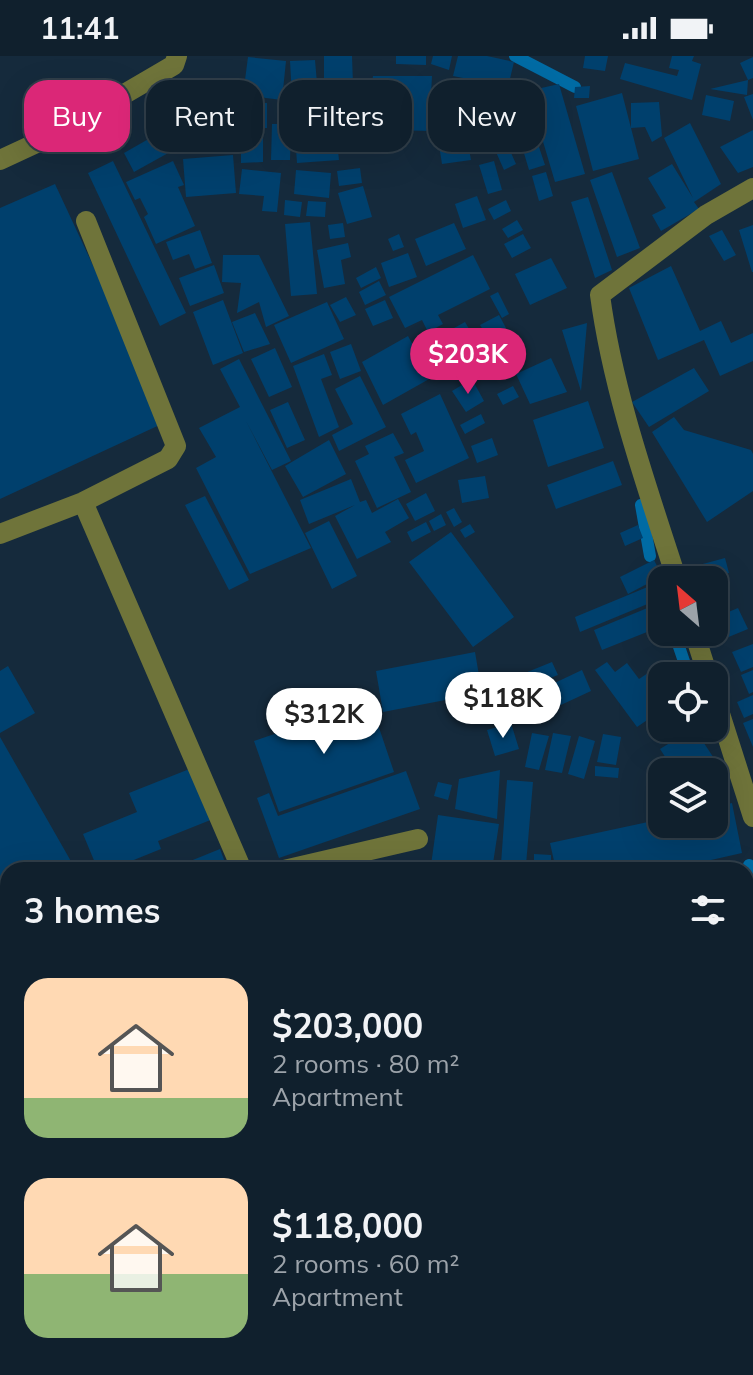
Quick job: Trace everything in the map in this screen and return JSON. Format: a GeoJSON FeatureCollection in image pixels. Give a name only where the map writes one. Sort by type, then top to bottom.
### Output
{"type":"FeatureCollection","features":[{"type":"Feature","properties":{"kind":"street"},"geometry":{"type":"LineString","coordinates":[[0,160],[56,134],[174,65],[177,56]]}},
{"type":"Feature","properties":{"kind":"street"},"geometry":{"type":"LineString","coordinates":[[672,566],[638,461],[605,334],[600,295],[706,215],[753,188]]}},
{"type":"Feature","properties":{"kind":"street"},"geometry":{"type":"LineString","coordinates":[[0,534],[83,502],[168,459],[176,446],[86,221]]}},
{"type":"Feature","properties":{"kind":"street"},"geometry":{"type":"LineString","coordinates":[[83,502],[239,862]]}},
{"type":"Feature","properties":{"kind":"street"},"geometry":{"type":"LineString","coordinates":[[728,739],[753,817]]}},
{"type":"Feature","properties":{"kind":"street"},"geometry":{"type":"LineString","coordinates":[[319,862],[418,839]]}},
{"type":"Feature","properties":{"kind":"building"},"geometry":{"type":"Polygon","coordinates":[[[324,56],[352,56],[353,80],[324,80],[324,56]]]}},
{"type":"Feature","properties":{"kind":"building"},"geometry":{"type":"Polygon","coordinates":[[[396,56],[426,56],[426,65],[396,64],[396,56]]]}},
{"type":"Feature","properties":{"kind":"building"},"geometry":{"type":"Polygon","coordinates":[[[433,56],[452,56],[449,70],[431,64],[433,56]]]}},
{"type":"Feature","properties":{"kind":"building"},"geometry":{"type":"Polygon","coordinates":[[[458,56],[487,56],[514,62],[510,80],[473,80],[453,76],[458,56]]]}},
{"type":"Feature","properties":{"kind":"building"},"geometry":{"type":"Polygon","coordinates":[[[585,56],[608,56],[605,71],[583,68],[585,56]]]}},
{"type":"Feature","properties":{"kind":"building"},"geometry":{"type":"Polygon","coordinates":[[[672,56],[694,56],[692,61],[701,64],[692,100],[620,79],[625,63],[677,76],[679,70],[669,68],[672,56]]]}},
{"type":"Feature","properties":{"kind":"building"},"geometry":{"type":"Polygon","coordinates":[[[248,57],[286,61],[284,80],[279,80],[279,100],[263,98],[263,80],[245,80],[248,57]]]}},
{"type":"Feature","properties":{"kind":"building"},"geometry":{"type":"Polygon","coordinates":[[[753,57],[753,78],[748,80],[740,63],[753,57]]]}},
{"type":"Feature","properties":{"kind":"building"},"geometry":{"type":"Polygon","coordinates":[[[315,60],[317,80],[291,80],[290,61],[315,60]]]}},
{"type":"Feature","properties":{"kind":"building"},"geometry":{"type":"Polygon","coordinates":[[[373,76],[432,76],[432,80],[428,80],[428,131],[412,131],[412,80],[372,80],[373,76]]]}},
{"type":"Feature","properties":{"kind":"building"},"geometry":{"type":"Polygon","coordinates":[[[748,80],[747,95],[710,89],[748,80]]]}},
{"type":"Feature","properties":{"kind":"building"},"geometry":{"type":"Polygon","coordinates":[[[559,84],[585,174],[555,182],[545,148],[545,87],[559,84]]]}},
{"type":"Feature","properties":{"kind":"building"},"geometry":{"type":"Polygon","coordinates":[[[590,86],[589,98],[574,98],[575,87],[590,86]]]}},
{"type":"Feature","properties":{"kind":"building"},"geometry":{"type":"Polygon","coordinates":[[[622,93],[639,159],[593,171],[576,106],[622,93]]]}},
{"type":"Feature","properties":{"kind":"building"},"geometry":{"type":"Polygon","coordinates":[[[753,94],[753,120],[744,97],[753,94]]]}},
{"type":"Feature","properties":{"kind":"building"},"geometry":{"type":"Polygon","coordinates":[[[706,95],[734,101],[730,121],[702,115],[706,95]]]}},
{"type":"Feature","properties":{"kind":"building"},"geometry":{"type":"Polygon","coordinates":[[[659,102],[662,136],[652,142],[645,127],[631,128],[631,103],[659,102]]]}},
{"type":"Feature","properties":{"kind":"building"},"geometry":{"type":"Polygon","coordinates":[[[263,103],[267,103],[267,128],[263,128],[263,103]]]}},
{"type":"Feature","properties":{"kind":"building"},"geometry":{"type":"Polygon","coordinates":[[[690,123],[721,184],[694,202],[699,209],[661,231],[652,215],[666,208],[648,178],[672,164],[693,198],[664,138],[690,123]]]}},
{"type":"Feature","properties":{"kind":"building"},"geometry":{"type":"Polygon","coordinates":[[[272,124],[279,124],[279,152],[290,152],[290,160],[271,160],[272,124]]]}},
{"type":"Feature","properties":{"kind":"building"},"geometry":{"type":"Polygon","coordinates":[[[753,130],[753,167],[738,173],[720,147],[753,130]]]}},
{"type":"Feature","properties":{"kind":"building"},"geometry":{"type":"Polygon","coordinates":[[[146,140],[146,152],[170,152],[134,172],[124,153],[146,140]]]}},
{"type":"Feature","properties":{"kind":"building"},"geometry":{"type":"Polygon","coordinates":[[[241,152],[263,152],[263,162],[241,163],[241,152]]]}},
{"type":"Feature","properties":{"kind":"building"},"geometry":{"type":"Polygon","coordinates":[[[296,152],[338,152],[339,160],[297,163],[296,152]]]}},
{"type":"Feature","properties":{"kind":"building"},"geometry":{"type":"Polygon","coordinates":[[[440,152],[470,152],[471,160],[442,164],[440,152]]]}},
{"type":"Feature","properties":{"kind":"building"},"geometry":{"type":"Polygon","coordinates":[[[496,152],[511,152],[516,164],[504,170],[496,152]]]}},
{"type":"Feature","properties":{"kind":"building"},"geometry":{"type":"Polygon","coordinates":[[[524,152],[541,152],[545,165],[529,170],[524,152]]]}},
{"type":"Feature","properties":{"kind":"building"},"geometry":{"type":"Polygon","coordinates":[[[233,155],[236,193],[186,197],[183,159],[233,155]]]}},
{"type":"Feature","properties":{"kind":"building"},"geometry":{"type":"Polygon","coordinates":[[[113,161],[186,313],[160,326],[88,173],[113,161]]]}},
{"type":"Feature","properties":{"kind":"building"},"geometry":{"type":"Polygon","coordinates":[[[173,161],[184,185],[178,187],[195,226],[156,244],[144,217],[148,214],[140,198],[135,200],[126,182],[173,161]]]}},
{"type":"Feature","properties":{"kind":"building"},"geometry":{"type":"Polygon","coordinates":[[[494,161],[502,190],[488,194],[479,165],[494,161]]]}},
{"type":"Feature","properties":{"kind":"building"},"geometry":{"type":"Polygon","coordinates":[[[360,168],[362,183],[339,186],[337,171],[360,168]]]}},
{"type":"Feature","properties":{"kind":"building"},"geometry":{"type":"Polygon","coordinates":[[[242,169],[281,173],[277,212],[262,211],[264,196],[239,194],[242,169]]]}},
{"type":"Feature","properties":{"kind":"building"},"geometry":{"type":"Polygon","coordinates":[[[296,170],[331,173],[329,198],[294,194],[296,170]]]}},
{"type":"Feature","properties":{"kind":"building"},"geometry":{"type":"Polygon","coordinates":[[[546,172],[553,196],[539,201],[532,176],[546,172]]]}},
{"type":"Feature","properties":{"kind":"building"},"geometry":{"type":"Polygon","coordinates":[[[612,172],[640,248],[617,257],[590,180],[612,172]]]}},
{"type":"Feature","properties":{"kind":"building"},"geometry":{"type":"Polygon","coordinates":[[[55,184],[166,422],[0,499],[0,208],[55,184]]]}},
{"type":"Feature","properties":{"kind":"building"},"geometry":{"type":"Polygon","coordinates":[[[363,186],[372,217],[347,224],[338,193],[363,186]]]}},
{"type":"Feature","properties":{"kind":"building"},"geometry":{"type":"Polygon","coordinates":[[[477,196],[486,220],[463,228],[455,204],[477,196]]]}},
{"type":"Feature","properties":{"kind":"building"},"geometry":{"type":"Polygon","coordinates":[[[588,197],[612,270],[595,278],[571,202],[588,197]]]}},
{"type":"Feature","properties":{"kind":"building"},"geometry":{"type":"Polygon","coordinates":[[[285,200],[302,202],[300,217],[284,215],[285,200]]]}},
{"type":"Feature","properties":{"kind":"building"},"geometry":{"type":"Polygon","coordinates":[[[506,200],[511,211],[494,220],[488,209],[506,200]]]}},
{"type":"Feature","properties":{"kind":"building"},"geometry":{"type":"Polygon","coordinates":[[[308,201],[326,202],[325,217],[306,216],[308,201]]]}},
{"type":"Feature","properties":{"kind":"building"},"geometry":{"type":"Polygon","coordinates":[[[517,220],[523,230],[508,238],[502,229],[517,220]]]}},
{"type":"Feature","properties":{"kind":"building"},"geometry":{"type":"Polygon","coordinates":[[[310,222],[317,294],[291,296],[285,224],[310,222]]]}},
{"type":"Feature","properties":{"kind":"building"},"geometry":{"type":"Polygon","coordinates":[[[343,223],[345,237],[330,239],[328,225],[343,223]]]}},
{"type":"Feature","properties":{"kind":"building"},"geometry":{"type":"Polygon","coordinates":[[[454,223],[466,249],[426,266],[415,239],[454,223]]]}},
{"type":"Feature","properties":{"kind":"building"},"geometry":{"type":"Polygon","coordinates":[[[753,225],[753,272],[752,272],[739,230],[753,225]]]}},
{"type":"Feature","properties":{"kind":"building"},"geometry":{"type":"Polygon","coordinates":[[[200,230],[212,263],[195,269],[189,254],[173,260],[166,242],[200,230]]]}},
{"type":"Feature","properties":{"kind":"building"},"geometry":{"type":"Polygon","coordinates":[[[722,230],[736,255],[724,261],[709,236],[722,230]]]}},
{"type":"Feature","properties":{"kind":"building"},"geometry":{"type":"Polygon","coordinates":[[[399,234],[404,247],[393,251],[388,239],[399,234]]]}},
{"type":"Feature","properties":{"kind":"building"},"geometry":{"type":"Polygon","coordinates":[[[523,234],[531,248],[512,258],[504,244],[523,234]]]}},
{"type":"Feature","properties":{"kind":"building"},"geometry":{"type":"Polygon","coordinates":[[[348,243],[351,257],[341,260],[345,284],[324,288],[317,250],[348,243]]]}},
{"type":"Feature","properties":{"kind":"building"},"geometry":{"type":"Polygon","coordinates":[[[408,253],[417,277],[389,287],[381,263],[408,253]]]}},
{"type":"Feature","properties":{"kind":"building"},"geometry":{"type":"Polygon","coordinates":[[[223,255],[259,255],[289,316],[266,327],[259,302],[237,313],[241,283],[222,282],[223,255]]]}},
{"type":"Feature","properties":{"kind":"building"},"geometry":{"type":"Polygon","coordinates":[[[473,255],[490,289],[438,315],[443,324],[428,332],[422,320],[405,328],[389,297],[473,255]]]}},
{"type":"Feature","properties":{"kind":"building"},"geometry":{"type":"Polygon","coordinates":[[[551,258],[567,288],[530,305],[515,274],[551,258]]]}},
{"type":"Feature","properties":{"kind":"building"},"geometry":{"type":"Polygon","coordinates":[[[214,265],[224,293],[190,306],[179,278],[214,265]]]}},
{"type":"Feature","properties":{"kind":"building"},"geometry":{"type":"Polygon","coordinates":[[[671,266],[700,331],[721,321],[731,343],[753,333],[753,361],[720,376],[704,340],[658,360],[629,288],[671,266]]]}},
{"type":"Feature","properties":{"kind":"building"},"geometry":{"type":"Polygon","coordinates":[[[376,267],[381,278],[361,288],[356,278],[376,267]]]}},
{"type":"Feature","properties":{"kind":"building"},"geometry":{"type":"Polygon","coordinates":[[[379,281],[386,295],[365,305],[359,292],[379,281]]]}},
{"type":"Feature","properties":{"kind":"building"},"geometry":{"type":"Polygon","coordinates":[[[498,292],[509,314],[502,318],[490,296],[498,292]]]}},
{"type":"Feature","properties":{"kind":"building"},"geometry":{"type":"Polygon","coordinates":[[[346,297],[356,315],[340,322],[330,305],[346,297]]]}},
{"type":"Feature","properties":{"kind":"building"},"geometry":{"type":"Polygon","coordinates":[[[223,300],[243,353],[213,365],[193,312],[223,300]]]}},
{"type":"Feature","properties":{"kind":"building"},"geometry":{"type":"Polygon","coordinates":[[[385,300],[393,318],[373,326],[365,309],[385,300]]]}},
{"type":"Feature","properties":{"kind":"building"},"geometry":{"type":"Polygon","coordinates":[[[327,302],[344,339],[291,363],[274,325],[327,302]]]}},
{"type":"Feature","properties":{"kind":"building"},"geometry":{"type":"Polygon","coordinates":[[[255,313],[270,344],[244,352],[232,322],[255,313]]]}},
{"type":"Feature","properties":{"kind":"building"},"geometry":{"type":"Polygon","coordinates":[[[499,315],[506,328],[488,338],[480,325],[499,315]]]}},
{"type":"Feature","properties":{"kind":"building"},"geometry":{"type":"Polygon","coordinates":[[[465,322],[482,351],[439,374],[423,345],[465,322]]]}},
{"type":"Feature","properties":{"kind":"building"},"geometry":{"type":"Polygon","coordinates":[[[587,323],[581,391],[562,330],[587,323]]]}},
{"type":"Feature","properties":{"kind":"building"},"geometry":{"type":"Polygon","coordinates":[[[408,336],[431,378],[383,405],[362,362],[408,336]]]}},
{"type":"Feature","properties":{"kind":"building"},"geometry":{"type":"Polygon","coordinates":[[[351,344],[361,371],[340,379],[330,352],[351,344]]]}},
{"type":"Feature","properties":{"kind":"building"},"geometry":{"type":"Polygon","coordinates":[[[275,348],[292,387],[269,397],[251,359],[275,348]]]}},
{"type":"Feature","properties":{"kind":"building"},"geometry":{"type":"Polygon","coordinates":[[[324,354],[332,375],[321,379],[339,427],[319,437],[293,366],[324,354]]]}},
{"type":"Feature","properties":{"kind":"building"},"geometry":{"type":"Polygon","coordinates":[[[551,358],[567,392],[530,404],[516,374],[551,358]]]}},
{"type":"Feature","properties":{"kind":"building"},"geometry":{"type":"Polygon","coordinates":[[[239,359],[291,461],[272,470],[246,421],[311,548],[250,574],[196,468],[216,457],[199,428],[240,407],[220,369],[239,359]]]}},
{"type":"Feature","properties":{"kind":"building"},"geometry":{"type":"Polygon","coordinates":[[[694,368],[709,391],[649,427],[632,402],[694,368]]]}},
{"type":"Feature","properties":{"kind":"building"},"geometry":{"type":"Polygon","coordinates":[[[360,376],[386,427],[339,451],[332,435],[353,424],[335,389],[360,376]]]}},
{"type":"Feature","properties":{"kind":"building"},"geometry":{"type":"Polygon","coordinates":[[[472,379],[484,401],[466,412],[452,391],[472,379]]]}},
{"type":"Feature","properties":{"kind":"building"},"geometry":{"type":"Polygon","coordinates":[[[513,386],[519,397],[503,405],[497,394],[513,386]]]}},
{"type":"Feature","properties":{"kind":"building"},"geometry":{"type":"Polygon","coordinates":[[[440,394],[469,458],[416,483],[405,460],[424,451],[416,432],[411,435],[401,414],[440,394]]]}},
{"type":"Feature","properties":{"kind":"building"},"geometry":{"type":"Polygon","coordinates":[[[588,401],[604,448],[548,467],[533,420],[588,401]]]}},
{"type":"Feature","properties":{"kind":"building"},"geometry":{"type":"Polygon","coordinates":[[[288,402],[305,440],[287,448],[270,410],[288,402]]]}},
{"type":"Feature","properties":{"kind":"building"},"geometry":{"type":"Polygon","coordinates":[[[481,414],[485,423],[465,434],[460,425],[481,414]]]}},
{"type":"Feature","properties":{"kind":"building"},"geometry":{"type":"Polygon","coordinates":[[[674,417],[684,430],[751,450],[753,454],[753,491],[707,522],[652,432],[674,417]]]}},
{"type":"Feature","properties":{"kind":"building"},"geometry":{"type":"Polygon","coordinates":[[[393,433],[404,453],[394,457],[411,492],[377,508],[355,461],[369,454],[365,446],[393,433]]]}},
{"type":"Feature","properties":{"kind":"building"},"geometry":{"type":"Polygon","coordinates":[[[492,438],[498,455],[477,463],[471,446],[492,438]]]}},
{"type":"Feature","properties":{"kind":"building"},"geometry":{"type":"Polygon","coordinates":[[[329,440],[346,474],[303,497],[285,466],[329,440]]]}},
{"type":"Feature","properties":{"kind":"building"},"geometry":{"type":"Polygon","coordinates":[[[613,461],[622,485],[556,509],[547,485],[613,461]]]}},
{"type":"Feature","properties":{"kind":"building"},"geometry":{"type":"Polygon","coordinates":[[[485,476],[489,498],[462,503],[458,480],[485,476]]]}},
{"type":"Feature","properties":{"kind":"building"},"geometry":{"type":"Polygon","coordinates":[[[351,479],[360,502],[366,500],[372,513],[398,499],[409,518],[385,532],[391,542],[357,559],[335,516],[355,505],[309,524],[300,500],[351,479]]]}},
{"type":"Feature","properties":{"kind":"building"},"geometry":{"type":"Polygon","coordinates":[[[426,493],[435,511],[415,521],[406,504],[426,493]]]}},
{"type":"Feature","properties":{"kind":"building"},"geometry":{"type":"Polygon","coordinates":[[[205,496],[249,580],[229,590],[185,505],[205,496]]]}},
{"type":"Feature","properties":{"kind":"building"},"geometry":{"type":"Polygon","coordinates":[[[454,508],[462,522],[454,527],[446,512],[454,508]]]}},
{"type":"Feature","properties":{"kind":"building"},"geometry":{"type":"Polygon","coordinates":[[[441,514],[446,525],[434,531],[429,521],[441,514]]]}},
{"type":"Feature","properties":{"kind":"building"},"geometry":{"type":"Polygon","coordinates":[[[329,521],[357,576],[332,589],[305,533],[329,521]]]}},
{"type":"Feature","properties":{"kind":"building"},"geometry":{"type":"Polygon","coordinates":[[[426,522],[431,532],[412,542],[407,532],[426,522]]]}},
{"type":"Feature","properties":{"kind":"building"},"geometry":{"type":"Polygon","coordinates":[[[470,524],[475,532],[465,538],[460,530],[470,524]]]}},
{"type":"Feature","properties":{"kind":"building"},"geometry":{"type":"Polygon","coordinates":[[[638,525],[643,538],[625,546],[620,533],[638,525]]]}},
{"type":"Feature","properties":{"kind":"building"},"geometry":{"type":"Polygon","coordinates":[[[451,532],[514,617],[473,647],[409,562],[451,532]]]}},
{"type":"Feature","properties":{"kind":"building"},"geometry":{"type":"Polygon","coordinates":[[[725,558],[727,566],[695,566],[725,558]]]}},
{"type":"Feature","properties":{"kind":"building"},"geometry":{"type":"Polygon","coordinates":[[[654,560],[657,566],[648,566],[648,583],[628,594],[620,577],[654,560]]]}},
{"type":"Feature","properties":{"kind":"building"},"geometry":{"type":"Polygon","coordinates":[[[648,587],[648,604],[580,632],[575,617],[648,587]]]}},
{"type":"Feature","properties":{"kind":"building"},"geometry":{"type":"Polygon","coordinates":[[[648,608],[648,632],[602,650],[594,630],[648,608]]]}},
{"type":"Feature","properties":{"kind":"building"},"geometry":{"type":"Polygon","coordinates":[[[738,608],[748,629],[728,637],[728,612],[738,608]]]}},
{"type":"Feature","properties":{"kind":"building"},"geometry":{"type":"Polygon","coordinates":[[[753,644],[753,667],[741,672],[732,652],[753,644]]]}},
{"type":"Feature","properties":{"kind":"building"},"geometry":{"type":"Polygon","coordinates":[[[475,652],[482,693],[383,712],[376,671],[475,652]]]}},
{"type":"Feature","properties":{"kind":"building"},"geometry":{"type":"Polygon","coordinates":[[[552,662],[558,675],[520,690],[515,677],[552,662]]]}},
{"type":"Feature","properties":{"kind":"building"},"geometry":{"type":"Polygon","coordinates":[[[607,662],[615,672],[627,663],[639,679],[648,673],[648,720],[637,727],[595,670],[607,662]]]}},
{"type":"Feature","properties":{"kind":"building"},"geometry":{"type":"Polygon","coordinates":[[[8,666],[35,713],[0,733],[0,671],[8,666]]]}},
{"type":"Feature","properties":{"kind":"building"},"geometry":{"type":"Polygon","coordinates":[[[582,670],[591,691],[535,717],[525,697],[582,670]]]}},
{"type":"Feature","properties":{"kind":"building"},"geometry":{"type":"Polygon","coordinates":[[[753,670],[753,692],[749,694],[741,675],[753,670]]]}},
{"type":"Feature","properties":{"kind":"building"},"geometry":{"type":"Polygon","coordinates":[[[753,695],[753,714],[744,718],[737,702],[753,695]]]}},
{"type":"Feature","properties":{"kind":"building"},"geometry":{"type":"Polygon","coordinates":[[[370,701],[394,772],[279,812],[254,741],[370,701]]]}},
{"type":"Feature","properties":{"kind":"building"},"geometry":{"type":"Polygon","coordinates":[[[753,719],[753,747],[743,723],[753,719]]]}},
{"type":"Feature","properties":{"kind":"building"},"geometry":{"type":"Polygon","coordinates":[[[511,723],[519,749],[495,756],[487,730],[511,723]]]}},
{"type":"Feature","properties":{"kind":"building"},"geometry":{"type":"Polygon","coordinates":[[[532,733],[549,736],[539,770],[525,767],[532,733]]]}},
{"type":"Feature","properties":{"kind":"building"},"geometry":{"type":"Polygon","coordinates":[[[553,733],[571,736],[562,773],[545,770],[553,733]]]}},
{"type":"Feature","properties":{"kind":"building"},"geometry":{"type":"Polygon","coordinates":[[[603,734],[621,737],[616,765],[597,762],[603,734]]]}},
{"type":"Feature","properties":{"kind":"building"},"geometry":{"type":"Polygon","coordinates":[[[579,736],[595,741],[584,779],[568,774],[579,736]]]}},
{"type":"Feature","properties":{"kind":"building"},"geometry":{"type":"Polygon","coordinates":[[[0,737],[71,862],[0,862],[0,737]]]}},
{"type":"Feature","properties":{"kind":"building"},"geometry":{"type":"Polygon","coordinates":[[[671,742],[703,742],[714,758],[666,758],[660,749],[671,742]]]}},
{"type":"Feature","properties":{"kind":"building"},"geometry":{"type":"Polygon","coordinates":[[[595,766],[619,768],[618,778],[595,776],[595,766]]]}},
{"type":"Feature","properties":{"kind":"building"},"geometry":{"type":"Polygon","coordinates":[[[192,768],[213,819],[158,841],[161,849],[129,862],[95,862],[83,834],[137,812],[129,793],[192,768]]]}},
{"type":"Feature","properties":{"kind":"building"},"geometry":{"type":"Polygon","coordinates":[[[500,770],[497,819],[455,809],[459,779],[500,770]]]}},
{"type":"Feature","properties":{"kind":"building"},"geometry":{"type":"Polygon","coordinates":[[[406,771],[420,809],[279,858],[257,798],[269,793],[278,816],[406,771]]]}},
{"type":"Feature","properties":{"kind":"building"},"geometry":{"type":"Polygon","coordinates":[[[507,780],[533,782],[526,862],[501,862],[507,780]]]}},
{"type":"Feature","properties":{"kind":"building"},"geometry":{"type":"Polygon","coordinates":[[[438,782],[452,785],[448,800],[434,796],[438,782]]]}},
{"type":"Feature","properties":{"kind":"building"},"geometry":{"type":"Polygon","coordinates":[[[732,803],[742,853],[702,862],[554,862],[550,843],[648,822],[648,838],[728,838],[728,804],[732,803]]]}},
{"type":"Feature","properties":{"kind":"building"},"geometry":{"type":"Polygon","coordinates":[[[438,815],[499,824],[493,862],[431,862],[438,815]]]}},
{"type":"Feature","properties":{"kind":"building"},"geometry":{"type":"Polygon","coordinates":[[[220,849],[225,862],[188,862],[220,849]]]}},
{"type":"Feature","properties":{"kind":"building"},"geometry":{"type":"Polygon","coordinates":[[[534,854],[551,855],[551,862],[534,862],[534,854]]]}},
{"type":"Feature","properties":{"kind":"waterway"},"geometry":{"type":"LineString","coordinates":[[515,56],[575,87]]}},
{"type":"Feature","properties":{"kind":"waterway"},"geometry":{"type":"LineString","coordinates":[[641,505],[650,556]]}},
{"type":"Feature","properties":{"kind":"waterway"},"geometry":{"type":"LineString","coordinates":[[679,646],[684,662]]}}]}
